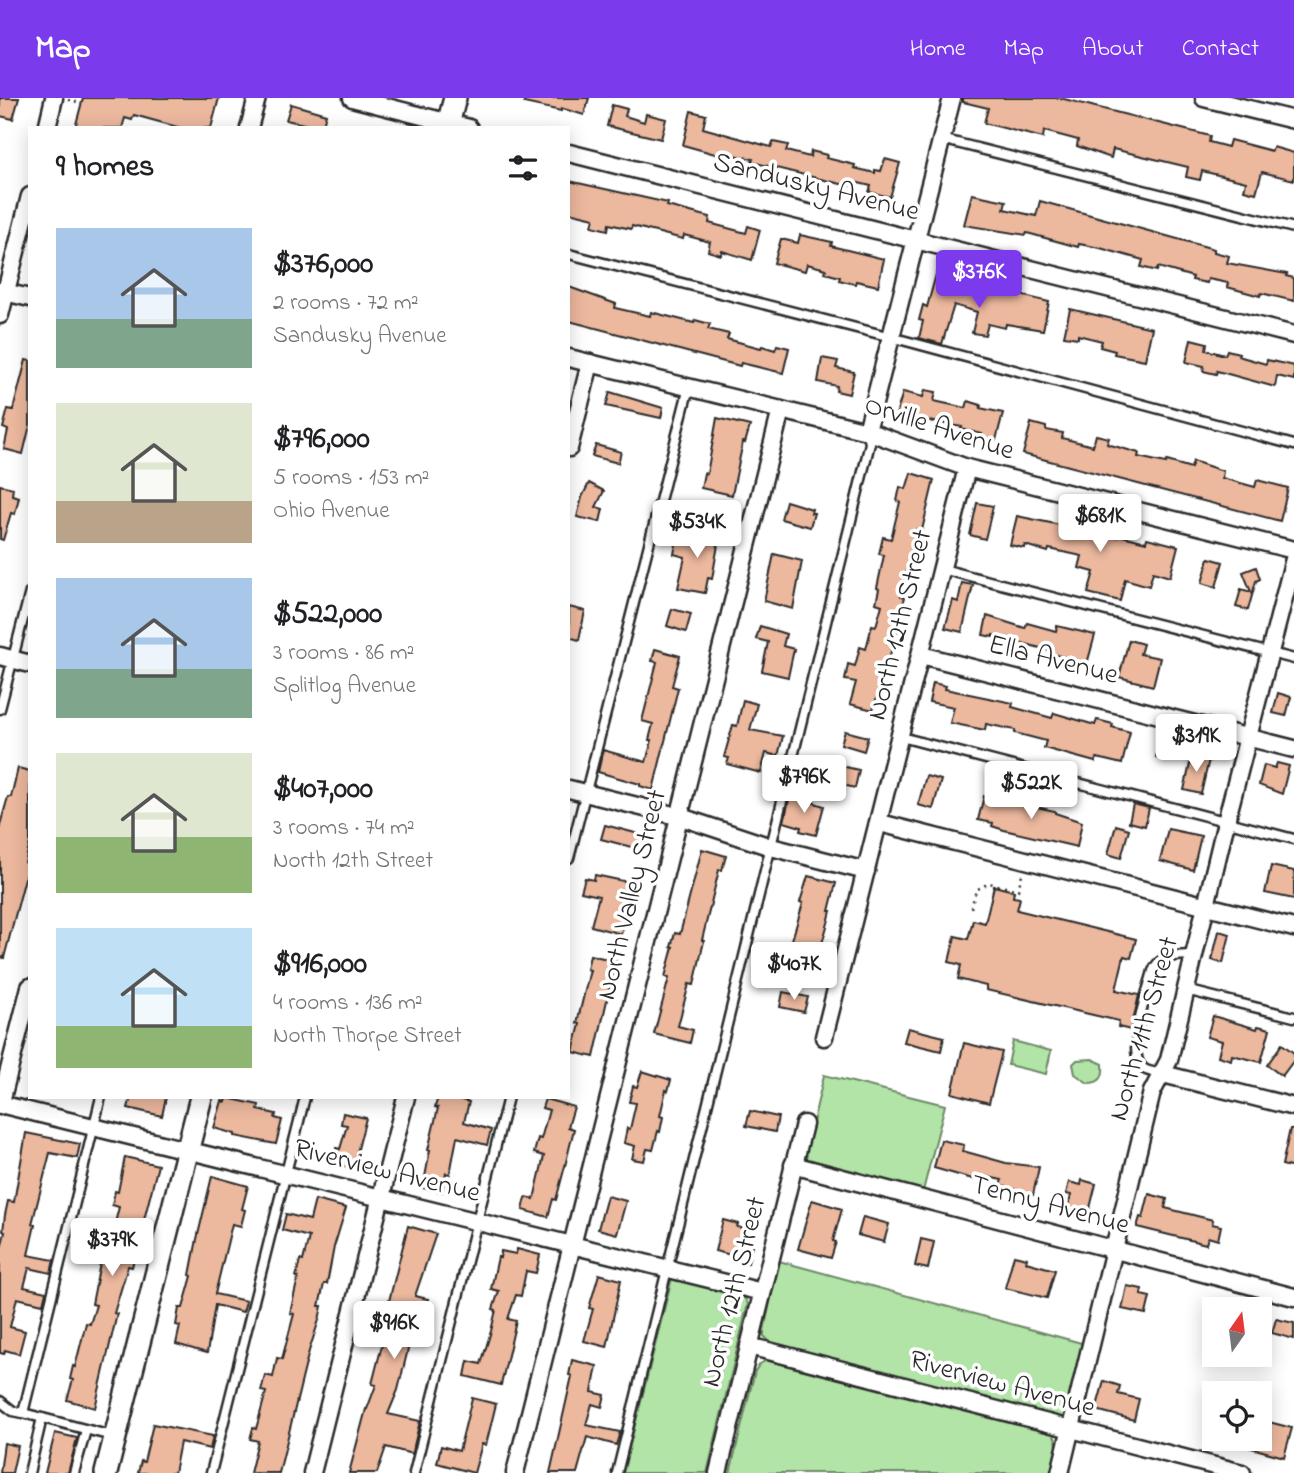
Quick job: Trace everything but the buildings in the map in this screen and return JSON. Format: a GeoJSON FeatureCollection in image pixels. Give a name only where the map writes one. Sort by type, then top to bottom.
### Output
{"type":"FeatureCollection","features":[{"type":"Feature","properties":{"kind":"street"},"geometry":{"type":"LineString","coordinates":[[250,126],[257,98]]}},
{"type":"Feature","properties":{"kind":"street"},"geometry":{"type":"LineString","coordinates":[[352,98],[455,126],[455,98]]}},
{"type":"Feature","properties":{"kind":"street"},"geometry":{"type":"LineString","coordinates":[[867,432],[952,98]]}},
{"type":"Feature","properties":{"kind":"street"},"geometry":{"type":"LineString","coordinates":[[1204,98],[1294,119]]}},
{"type":"Feature","properties":{"kind":"street"},"geometry":{"type":"LineString","coordinates":[[48,126],[59,99]]}},
{"type":"Feature","properties":{"kind":"street","name":"Sandusky Avenue"},"geometry":{"type":"LineString","coordinates":[[570,153],[1294,335]]}},
{"type":"Feature","properties":{"kind":"street"},"geometry":{"type":"LineString","coordinates":[[0,315],[3,291],[28,203]]}},
{"type":"Feature","properties":{"kind":"street"},"geometry":{"type":"LineString","coordinates":[[3,291],[28,297]]}},
{"type":"Feature","properties":{"kind":"street","name":"Orville Avenue"},"geometry":{"type":"LineString","coordinates":[[570,358],[867,432],[967,468],[1294,550]]}},
{"type":"Feature","properties":{"kind":"street"},"geometry":{"type":"LineString","coordinates":[[570,444],[590,363]]}},
{"type":"Feature","properties":{"kind":"street","name":"North Valley Street"},"geometry":{"type":"LineString","coordinates":[[515,1473],[781,410]]}},
{"type":"Feature","properties":{"kind":"street","name":"North 12th Street"},"geometry":{"type":"LineString","coordinates":[[824,1037],[880,823],[967,468]]}},
{"type":"Feature","properties":{"kind":"street","name":"North 11th Street"},"geometry":{"type":"LineString","coordinates":[[1060,1473],[1152,1092],[1169,1060],[1247,737],[1294,559]]}},
{"type":"Feature","properties":{"kind":"street","name":"Ella Avenue"},"geometry":{"type":"LineString","coordinates":[[921,655],[1294,749]]}},
{"type":"Feature","properties":{"kind":"street"},"geometry":{"type":"LineString","coordinates":[[6,658],[28,664]]}},
{"type":"Feature","properties":{"kind":"street"},"geometry":{"type":"LineString","coordinates":[[577,791],[681,817],[771,847],[866,871]]}},
{"type":"Feature","properties":{"kind":"street"},"geometry":{"type":"LineString","coordinates":[[880,823],[1294,928]]}},
{"type":"Feature","properties":{"kind":"street"},"geometry":{"type":"LineString","coordinates":[[0,1105],[28,995]]}},
{"type":"Feature","properties":{"kind":"street"},"geometry":{"type":"LineString","coordinates":[[1163,1074],[1294,1107]]}},
{"type":"Feature","properties":{"kind":"street"},"geometry":{"type":"LineString","coordinates":[[106,1473],[200,1099]]}},
{"type":"Feature","properties":{"kind":"street"},"geometry":{"type":"LineString","coordinates":[[312,1473],[405,1099]]}},
{"type":"Feature","properties":{"kind":"street","name":"Riverview Avenue"},"geometry":{"type":"LineString","coordinates":[[0,1105],[380,1196],[762,1292]]}},
{"type":"Feature","properties":{"kind":"street","name":"North 12th Street"},"geometry":{"type":"LineString","coordinates":[[718,1473],[804,1124]]}},
{"type":"Feature","properties":{"kind":"street","name":"Tenny Avenue"},"geometry":{"type":"LineString","coordinates":[[793,1165],[1294,1297]]}},
{"type":"Feature","properties":{"kind":"street","name":"Riverview Avenue"},"geometry":{"type":"LineString","coordinates":[[749,1346],[1242,1473]]}},
{"type":"Feature","properties":{"kind":"lane"},"geometry":{"type":"LineString","coordinates":[[941,139],[1294,228]]}},
{"type":"Feature","properties":{"kind":"lane"},"geometry":{"type":"LineString","coordinates":[[570,254],[1294,445]]}},
{"type":"Feature","properties":{"kind":"lane"},"geometry":{"type":"LineString","coordinates":[[570,850],[577,791],[689,387]]}},
{"type":"Feature","properties":{"kind":"lane"},"geometry":{"type":"LineString","coordinates":[[617,1473],[870,443],[867,432]]}},
{"type":"Feature","properties":{"kind":"lane"},"geometry":{"type":"LineString","coordinates":[[942,569],[1294,659]]}},
{"type":"Feature","properties":{"kind":"lane"},"geometry":{"type":"LineString","coordinates":[[0,709],[6,658],[28,598]]}},
{"type":"Feature","properties":{"kind":"lane"},"geometry":{"type":"LineString","coordinates":[[901,737],[1294,839]]}},
{"type":"Feature","properties":{"kind":"lane"},"geometry":{"type":"LineString","coordinates":[[1163,1074],[1146,1070],[1140,1065],[1135,1050],[1153,971],[1163,958],[1195,955]]}},
{"type":"Feature","properties":{"kind":"lane"},"geometry":{"type":"LineString","coordinates":[[1186,990],[1294,1017]]}},
{"type":"Feature","properties":{"kind":"lane"},"geometry":{"type":"LineString","coordinates":[[23,1413],[100,1099]]}},
{"type":"Feature","properties":{"kind":"lane"},"geometry":{"type":"LineString","coordinates":[[211,1473],[305,1099]]}},
{"type":"Feature","properties":{"kind":"lane"},"geometry":{"type":"LineString","coordinates":[[414,1473],[507,1099]]}},
{"type":"Feature","properties":{"kind":"lane"},"geometry":{"type":"LineString","coordinates":[[0,1401],[13,1411],[115,1437]]}},
{"type":"Feature","properties":{"kind":"lane"},"geometry":{"type":"LineString","coordinates":[[29,1473],[42,1418]]}},
{"type":"Feature","properties":{"kind":"lane"},"geometry":{"type":"LineString","coordinates":[[74,1473],[86,1430]]}},
{"type":"Feature","properties":{"kind":"path"},"geometry":{"type":"LineString","coordinates":[[59,99],[82,103]]}},
{"type":"Feature","properties":{"kind":"path"},"geometry":{"type":"LineString","coordinates":[[971,908],[976,890],[989,883],[1018,890],[1023,870]]}},
{"type":"Feature","properties":{"kind":"green space"},"geometry":{"type":"Polygon","coordinates":[[[1013,1041],[1051,1051],[1046,1074],[1008,1065],[1013,1041]]]}},
{"type":"Feature","properties":{"kind":"green space"},"geometry":{"type":"Polygon","coordinates":[[[1092,1059],[1103,1064],[1103,1072],[1099,1080],[1088,1083],[1075,1074],[1073,1064],[1077,1060],[1092,1059]]]}},
{"type":"Feature","properties":{"kind":"green space"},"geometry":{"type":"Polygon","coordinates":[[[824,1075],[945,1105],[923,1191],[807,1160],[806,1152],[824,1075]]]}},
{"type":"Feature","properties":{"kind":"green space"},"geometry":{"type":"Polygon","coordinates":[[[779,1261],[1085,1344],[1067,1413],[1063,1419],[1057,1420],[770,1342],[764,1336],[764,1330],[779,1261]]]}},
{"type":"Feature","properties":{"kind":"green space"},"geometry":{"type":"Polygon","coordinates":[[[672,1278],[737,1294],[744,1297],[748,1304],[707,1473],[623,1473],[672,1278]]]}},
{"type":"Feature","properties":{"kind":"green space"},"geometry":{"type":"Polygon","coordinates":[[[769,1359],[781,1359],[1052,1433],[1057,1447],[1051,1473],[730,1473],[755,1371],[769,1359]]]}}]}
